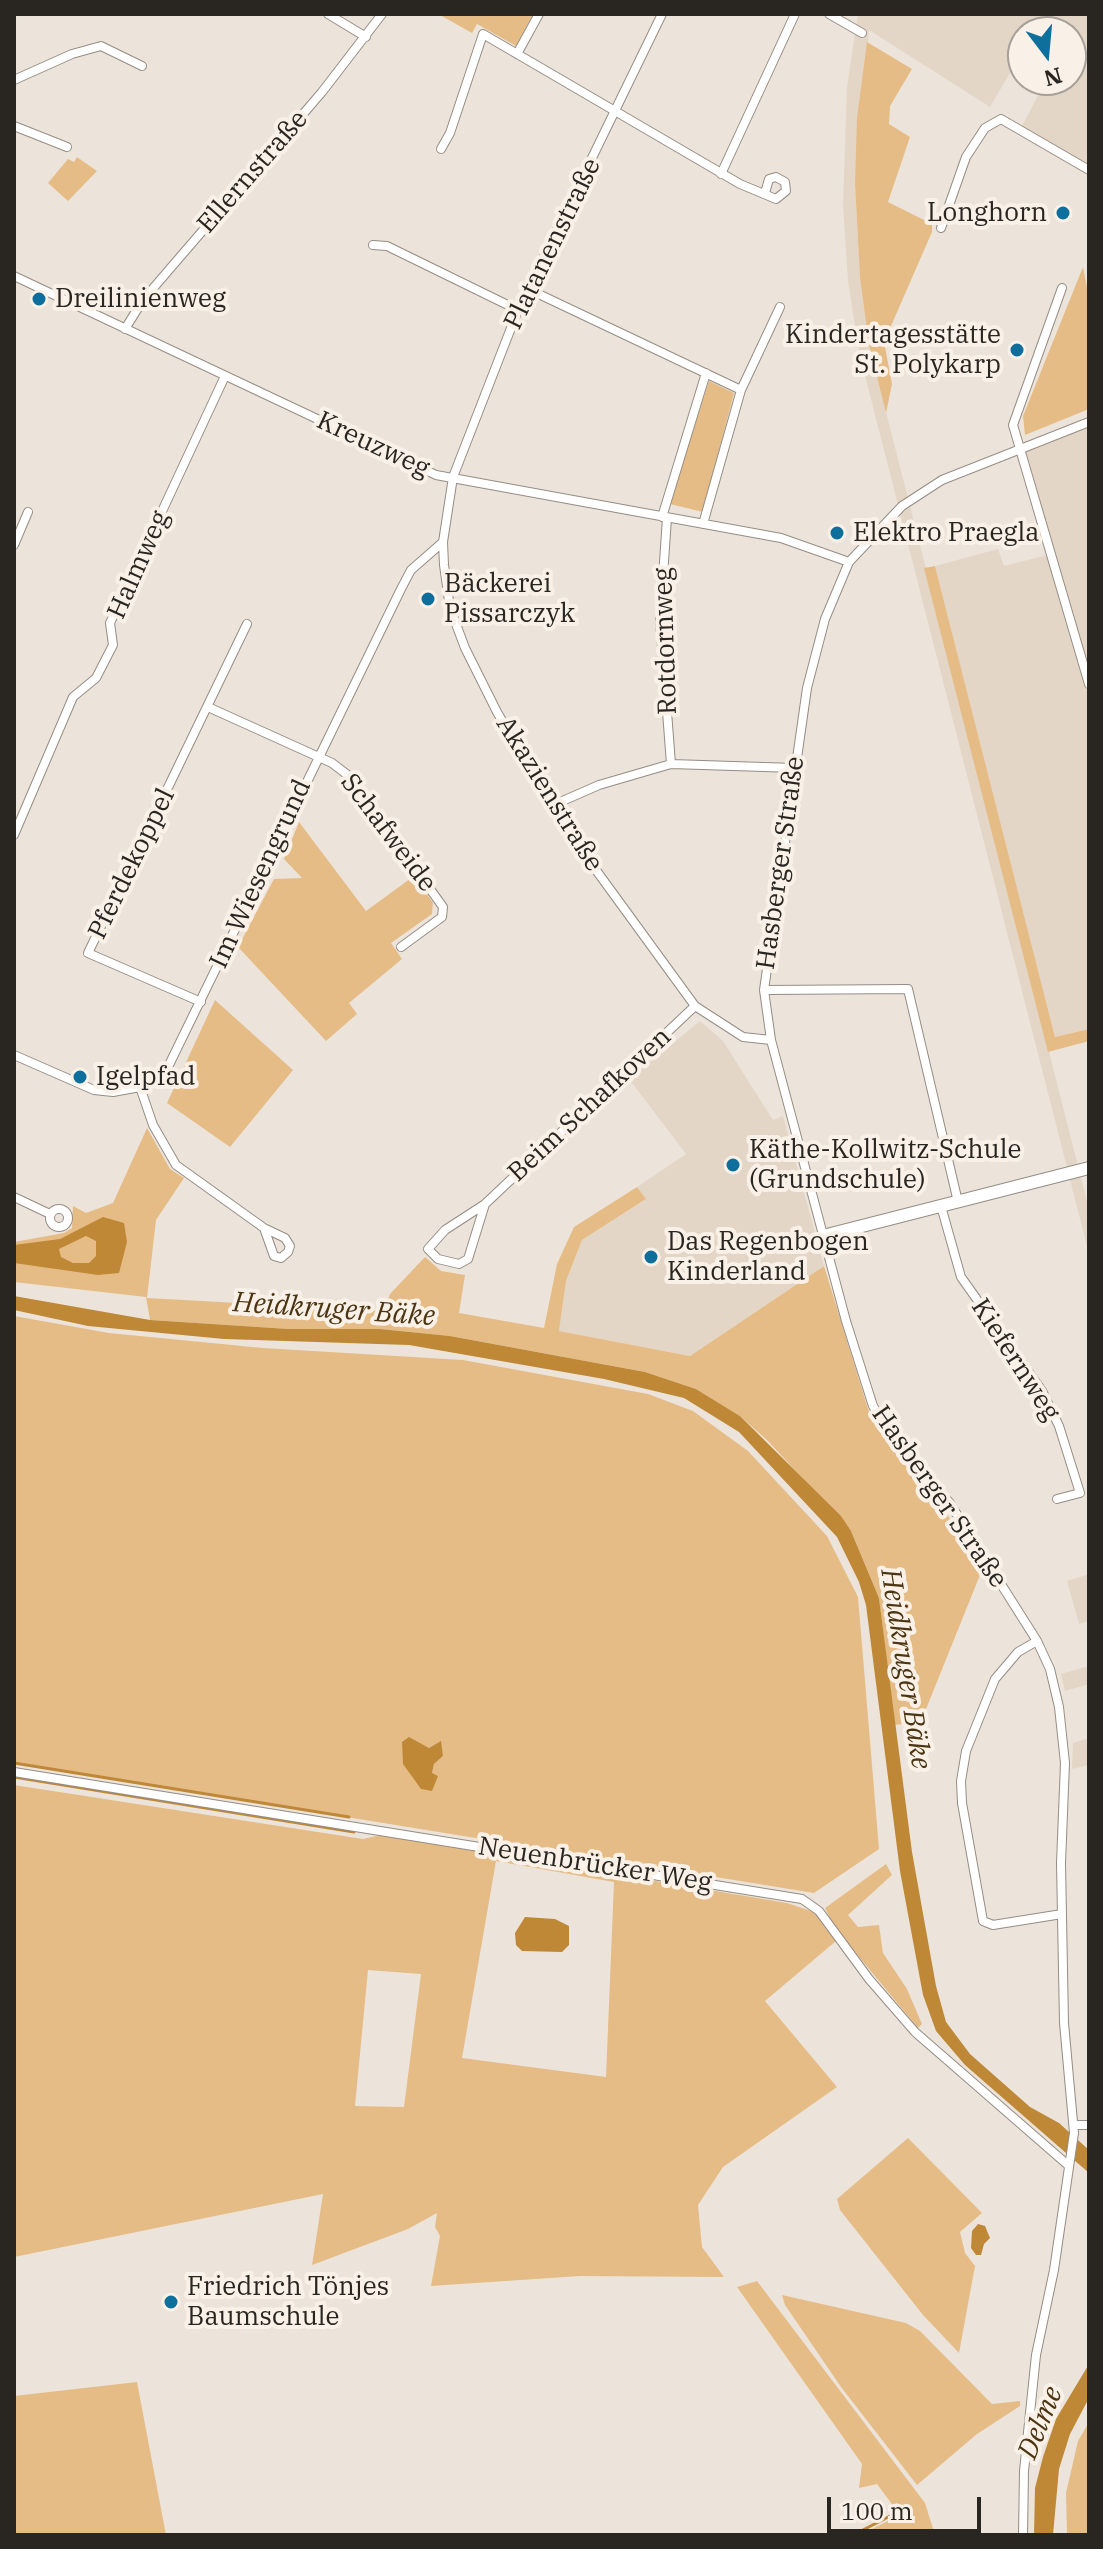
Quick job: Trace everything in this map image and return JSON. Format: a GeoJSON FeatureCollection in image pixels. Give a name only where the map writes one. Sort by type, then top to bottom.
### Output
{"type":"FeatureCollection","features":[{"type":"Feature","properties":{"kind":"street"},"geometry":{"type":"LineString","coordinates":[[328,14],[366,37]]}},
{"type":"Feature","properties":{"kind":"street","name":"Ellernstraße"},"geometry":{"type":"LineString","coordinates":[[125,329],[143,300],[366,37],[382,14]]}},
{"type":"Feature","properties":{"kind":"street"},"geometry":{"type":"LineString","coordinates":[[517,54],[539,14]]}},
{"type":"Feature","properties":{"kind":"street","name":"Platanenstraße"},"geometry":{"type":"LineString","coordinates":[[453,477],[518,310],[617,112],[662,14]]}},
{"type":"Feature","properties":{"kind":"street"},"geometry":{"type":"LineString","coordinates":[[721,174],[795,14]]}},
{"type":"Feature","properties":{"kind":"street"},"geometry":{"type":"LineString","coordinates":[[829,14],[862,33]]}},
{"type":"Feature","properties":{"kind":"street"},"geometry":{"type":"LineString","coordinates":[[441,149],[450,133],[483,34],[721,174],[765,193]]}},
{"type":"Feature","properties":{"kind":"street"},"geometry":{"type":"LineString","coordinates":[[14,80],[72,54],[101,46],[142,66]]}},
{"type":"Feature","properties":{"kind":"street"},"geometry":{"type":"LineString","coordinates":[[941,228],[966,157],[985,128],[1001,119],[1089,170]]}},
{"type":"Feature","properties":{"kind":"street"},"geometry":{"type":"LineString","coordinates":[[14,126],[67,147]]}},
{"type":"Feature","properties":{"kind":"street"},"geometry":{"type":"LineString","coordinates":[[373,245],[387,246],[518,310]]}},
{"type":"Feature","properties":{"kind":"street","name":"Kreuzweg"},"geometry":{"type":"LineString","coordinates":[[14,276],[436,475],[781,538],[849,562]]}},
{"type":"Feature","properties":{"kind":"street"},"geometry":{"type":"LineString","coordinates":[[1062,288],[1013,425],[1089,684]]}},
{"type":"Feature","properties":{"kind":"street"},"geometry":{"type":"LineString","coordinates":[[528,289],[741,390]]}},
{"type":"Feature","properties":{"kind":"street"},"geometry":{"type":"LineString","coordinates":[[703,524],[741,390],[780,307]]}},
{"type":"Feature","properties":{"kind":"street","name":"Rotdornweg"},"geometry":{"type":"LineString","coordinates":[[671,764],[660,620],[664,518],[706,373]]}},
{"type":"Feature","properties":{"kind":"street","name":"Halmweg"},"geometry":{"type":"LineString","coordinates":[[14,835],[73,697],[96,678],[113,645],[110,623],[225,376]]}},
{"type":"Feature","properties":{"kind":"street","name":"Hasberger Straße"},"geometry":{"type":"LineString","coordinates":[[1023,2535],[1024,2471],[1036,2355],[1074,2129],[1064,2023],[1062,1914],[1065,1763],[1059,1707],[1050,1669],[1037,1641],[949,1502],[898,1448],[879,1419],[860,1371],[823,1236],[771,1040],[764,990],[795,768],[814,658],[849,562],[888,519],[917,496],[967,468],[1089,422]]}},
{"type":"Feature","properties":{"kind":"street","name":"Akazienstraße"},"geometry":{"type":"LineString","coordinates":[[453,477],[443,542],[450,608],[465,648],[551,806],[695,1006],[743,1037],[771,1040]]}},
{"type":"Feature","properties":{"kind":"street"},"geometry":{"type":"LineString","coordinates":[[14,545],[28,512]]}},
{"type":"Feature","properties":{"kind":"street","name":"Im Wiesengrund"},"geometry":{"type":"LineString","coordinates":[[140,1087],[168,1067],[316,757],[325,749],[411,570],[443,542]]}},
{"type":"Feature","properties":{"kind":"street","name":"Pferdekoppel"},"geometry":{"type":"LineString","coordinates":[[201,1002],[88,953],[247,624]]}},
{"type":"Feature","properties":{"kind":"street"},"geometry":{"type":"LineString","coordinates":[[208,707],[316,757]]}},
{"type":"Feature","properties":{"kind":"street","name":"Schafweide"},"geometry":{"type":"LineString","coordinates":[[316,757],[349,776],[443,907],[442,917],[401,947]]}},
{"type":"Feature","properties":{"kind":"street"},"geometry":{"type":"LineString","coordinates":[[551,806],[599,785],[671,764],[795,768]]}},
{"type":"Feature","properties":{"kind":"street"},"geometry":{"type":"LineString","coordinates":[[764,990],[908,989],[958,1202]]}},
{"type":"Feature","properties":{"kind":"street","name":"Beim Schafkoven"},"geometry":{"type":"LineString","coordinates":[[485,1204],[468,1259],[459,1264],[438,1259],[428,1249],[445,1230],[485,1204],[695,1006]]}},
{"type":"Feature","properties":{"kind":"street"},"geometry":{"type":"LineString","coordinates":[[14,1055],[94,1090],[113,1092],[140,1087],[153,1125],[176,1165],[264,1228]]}},
{"type":"Feature","properties":{"kind":"street"},"geometry":{"type":"LineString","coordinates":[[823,1236],[1089,1168]]}},
{"type":"Feature","properties":{"kind":"street"},"geometry":{"type":"LineString","coordinates":[[14,1197],[50,1214]]}},
{"type":"Feature","properties":{"kind":"street","name":"Kiefernweg"},"geometry":{"type":"LineString","coordinates":[[941,1206],[961,1277],[1042,1391],[1059,1426],[1080,1493],[1057,1499]]}},
{"type":"Feature","properties":{"kind":"street"},"geometry":{"type":"LineString","coordinates":[[1037,1641],[1018,1652],[995,1679],[966,1751],[961,1781],[962,1803],[983,1921],[993,1925],[1062,1914]]}},
{"type":"Feature","properties":{"kind":"street","name":"Neuenbrücker Weg"},"geometry":{"type":"LineString","coordinates":[[14,1772],[802,1899],[819,1911],[869,1979],[915,2032],[1069,2166]]}},
{"type":"Feature","properties":{"kind":"street"},"geometry":{"type":"LineString","coordinates":[[1074,2129],[1089,2125]]}},
{"type":"Feature","properties":{"kind":"shaded area"},"geometry":{"type":"Polygon","coordinates":[[[533,14],[516,46],[477,24],[472,33],[440,15],[533,14]]]}},
{"type":"Feature","properties":{"kind":"shaded area"},"geometry":{"type":"Polygon","coordinates":[[[858,14],[1089,14],[1089,165],[1021,128],[1038,96],[1087,96],[1087,16],[1007,16],[1007,78],[990,107],[869,30],[855,184],[860,278],[869,345],[1089,1209],[1089,1254],[859,352],[848,281],[843,206],[847,87],[858,14]]]}},
{"type":"Feature","properties":{"kind":"shaded area"},"geometry":{"type":"Polygon","coordinates":[[[867,42],[912,69],[890,106],[889,124],[910,137],[888,202],[932,224],[932,232],[884,342],[892,384],[886,413],[869,345],[860,278],[855,184],[857,118],[867,42]]]}},
{"type":"Feature","properties":{"kind":"shaded area"},"geometry":{"type":"Polygon","coordinates":[[[77,157],[97,171],[68,201],[48,183],[68,159],[74,162],[77,157]]]}},
{"type":"Feature","properties":{"kind":"shaded area"},"geometry":{"type":"Polygon","coordinates":[[[1083,267],[1089,298],[1089,409],[1025,435],[1023,416],[1083,267]]]}},
{"type":"Feature","properties":{"kind":"shaded area"},"geometry":{"type":"Polygon","coordinates":[[[709,381],[734,393],[703,512],[670,504],[709,381]]]}},
{"type":"Feature","properties":{"kind":"shaded area"},"geometry":{"type":"Polygon","coordinates":[[[1089,424],[1089,1029],[1055,1037],[935,566],[998,549],[1004,566],[1047,555],[1018,453],[1089,424]]]}},
{"type":"Feature","properties":{"kind":"shaded area"},"geometry":{"type":"Polygon","coordinates":[[[935,566],[1055,1037],[1089,1029],[1089,1041],[1048,1052],[924,568],[935,566]]]}},
{"type":"Feature","properties":{"kind":"shaded area"},"geometry":{"type":"Polygon","coordinates":[[[299,822],[366,911],[414,876],[433,903],[432,914],[391,943],[402,959],[349,1003],[357,1014],[326,1041],[238,947],[274,879],[302,878],[284,859],[299,822]]]}},
{"type":"Feature","properties":{"kind":"shaded area"},"geometry":{"type":"Polygon","coordinates":[[[215,1000],[293,1070],[230,1147],[167,1103],[215,1000]]]}},
{"type":"Feature","properties":{"kind":"shaded area"},"geometry":{"type":"Polygon","coordinates":[[[700,1021],[723,1041],[773,1120],[783,1116],[824,1266],[690,1356],[559,1331],[566,1281],[582,1240],[645,1200],[637,1187],[686,1154],[629,1079],[700,1021]]]}},
{"type":"Feature","properties":{"kind":"shaded area"},"geometry":{"type":"Polygon","coordinates":[[[147,1128],[170,1169],[184,1178],[156,1220],[147,1298],[384,1311],[390,1294],[425,1257],[441,1271],[465,1275],[459,1313],[544,1328],[557,1264],[574,1227],[637,1187],[646,1199],[582,1240],[566,1281],[559,1331],[690,1356],[824,1266],[868,1409],[878,1430],[939,1502],[978,1561],[975,1568],[980,1575],[918,1729],[910,1723],[895,1725],[879,1598],[851,1531],[768,1441],[740,1416],[696,1389],[645,1372],[450,1336],[380,1329],[289,1329],[150,1320],[146,1297],[14,1282],[14,1242],[64,1233],[72,1228],[73,1206],[86,1213],[113,1203],[147,1128]]]}},
{"type":"Feature","properties":{"kind":"shaded area"},"geometry":{"type":"Polygon","coordinates":[[[103,1217],[124,1223],[127,1242],[119,1273],[98,1275],[14,1263],[14,1245],[60,1239],[103,1217]],[[86,1236],[59,1249],[61,1257],[73,1263],[89,1263],[96,1256],[96,1241],[86,1236]]]}},
{"type":"Feature","properties":{"kind":"shaded area"},"geometry":{"type":"Polygon","coordinates":[[[14,1296],[150,1320],[289,1329],[380,1329],[450,1336],[645,1372],[696,1389],[740,1416],[841,1516],[851,1531],[879,1598],[912,1852],[936,1986],[946,2022],[970,2054],[1030,2107],[1059,2123],[1089,2150],[1089,2173],[965,2065],[936,2031],[923,1995],[900,1871],[866,1605],[859,1582],[837,1537],[739,1432],[684,1398],[604,1379],[409,1345],[224,1339],[88,1326],[14,1310],[14,1296]]]}},
{"type":"Feature","properties":{"kind":"shaded area"},"geometry":{"type":"Polygon","coordinates":[[[14,1316],[109,1333],[263,1348],[463,1360],[648,1394],[693,1411],[748,1451],[827,1536],[858,1597],[879,1849],[814,1893],[14,1763],[14,1316]],[[440,1742],[429,1748],[405,1748],[404,1764],[432,1773],[434,1764],[443,1756],[440,1742]]]}},
{"type":"Feature","properties":{"kind":"shaded area"},"geometry":{"type":"Polygon","coordinates":[[[1089,1574],[1089,1621],[1079,1624],[1067,1581],[1089,1574]]]}},
{"type":"Feature","properties":{"kind":"shaded area"},"geometry":{"type":"Polygon","coordinates":[[[1089,1666],[1089,1684],[1065,1691],[1061,1674],[1089,1666]]]}},
{"type":"Feature","properties":{"kind":"shaded area"},"geometry":{"type":"Polygon","coordinates":[[[409,1737],[429,1748],[441,1741],[443,1756],[434,1764],[432,1773],[438,1776],[432,1791],[421,1789],[403,1764],[402,1742],[409,1737]]]}},
{"type":"Feature","properties":{"kind":"shaded area"},"geometry":{"type":"Polygon","coordinates":[[[1089,1738],[1089,1765],[1072,1769],[1073,1743],[1089,1738]]]}},
{"type":"Feature","properties":{"kind":"shaded area"},"geometry":{"type":"Polygon","coordinates":[[[14,1785],[363,1839],[381,1835],[787,1903],[814,1912],[836,1941],[765,2001],[837,2087],[723,2167],[698,2205],[702,2247],[724,2277],[580,2276],[431,2286],[440,2236],[435,2227],[437,2213],[408,2229],[312,2265],[323,2194],[14,2257],[14,1785]],[[496,1861],[462,2058],[606,2077],[614,1882],[496,1861]],[[368,1970],[355,2106],[404,2107],[421,1974],[368,1970]]]}},
{"type":"Feature","properties":{"kind":"shaded area"},"geometry":{"type":"Polygon","coordinates":[[[886,1864],[892,1875],[848,1915],[858,1927],[879,1925],[883,1953],[907,1989],[922,2024],[918,2028],[835,1928],[825,1908],[886,1864]]]}},
{"type":"Feature","properties":{"kind":"shaded area"},"geometry":{"type":"Polygon","coordinates":[[[525,1917],[555,1919],[569,1926],[569,1945],[562,1952],[522,1951],[516,1945],[515,1933],[525,1917]]]}},
{"type":"Feature","properties":{"kind":"shaded area"},"geometry":{"type":"Polygon","coordinates":[[[908,2138],[982,2213],[960,2232],[965,2253],[975,2266],[959,2353],[923,2315],[840,2210],[837,2199],[908,2138]]]}},
{"type":"Feature","properties":{"kind":"shaded area"},"geometry":{"type":"Polygon","coordinates":[[[978,2224],[985,2226],[990,2238],[984,2244],[981,2255],[976,2255],[971,2248],[972,2231],[978,2224]]]}},
{"type":"Feature","properties":{"kind":"shaded area"},"geometry":{"type":"Polygon","coordinates":[[[757,2281],[925,2503],[935,2535],[860,2535],[900,2515],[877,2484],[859,2488],[862,2464],[737,2287],[757,2281]]]}},
{"type":"Feature","properties":{"kind":"shaded area"},"geometry":{"type":"Polygon","coordinates":[[[782,2295],[906,2323],[920,2331],[992,2404],[1020,2401],[1020,2406],[977,2434],[917,2485],[841,2387],[785,2305],[782,2295]]]}},
{"type":"Feature","properties":{"kind":"shaded area"},"geometry":{"type":"Polygon","coordinates":[[[1089,2364],[1089,2398],[1070,2434],[1059,2469],[1053,2535],[1034,2535],[1035,2488],[1043,2457],[1056,2419],[1089,2364]]]}},
{"type":"Feature","properties":{"kind":"shaded area"},"geometry":{"type":"Polygon","coordinates":[[[137,2382],[166,2535],[14,2535],[14,2396],[137,2382]]]}},
{"type":"Feature","properties":{"kind":"shaded area"},"geometry":{"type":"Polygon","coordinates":[[[1089,2422],[1089,2535],[1067,2535],[1066,2493],[1078,2441],[1089,2422]]]}},
{"type":"Feature","properties":{"kind":"waterway"},"geometry":{"type":"LineString","coordinates":[[14,1763],[349,1817]]}},
{"type":"Feature","properties":{"kind":"waterway"},"geometry":{"type":"LineString","coordinates":[[14,1777],[354,1832]]}},
{"type":"Feature","properties":{"kind":"waterway"},"geometry":{"type":"LineString","coordinates":[[827,2535],[859,2532],[896,2513]]}},
{"type":"Feature","properties":{"kind":"place","name":"Longhorn"},"geometry":{"type":"Point","coordinates":[1063,213]}},
{"type":"Feature","properties":{"kind":"place","name":"Dreilinienweg"},"geometry":{"type":"Point","coordinates":[39,299]}},
{"type":"Feature","properties":{"kind":"place","name":"Kindertagesstätte St. Polykarp"},"geometry":{"type":"Point","coordinates":[1017,350]}},
{"type":"Feature","properties":{"kind":"place","name":"Elektro Praegla"},"geometry":{"type":"Point","coordinates":[837,533]}},
{"type":"Feature","properties":{"kind":"place","name":"Bäckerei Pissarczyk"},"geometry":{"type":"Point","coordinates":[428,599]}},
{"type":"Feature","properties":{"kind":"place","name":"Igelpfad"},"geometry":{"type":"Point","coordinates":[80,1077]}},
{"type":"Feature","properties":{"kind":"place","name":"Käthe-Kollwitz-Schule (Grundschule)"},"geometry":{"type":"Point","coordinates":[733,1165]}},
{"type":"Feature","properties":{"kind":"place","name":"Das Regenbogen Kinderland"},"geometry":{"type":"Point","coordinates":[651,1257]}},
{"type":"Feature","properties":{"kind":"place","name":"Friedrich Tönjes Baumschule"},"geometry":{"type":"Point","coordinates":[171,2302]}},
{"type":"Feature","properties":{"kind":"water label","name":"Heidkruger Bäke"},"geometry":{"type":"Point","coordinates":[334,1310]}},
{"type":"Feature","properties":{"kind":"water label","name":"Heidkruger Bäke"},"geometry":{"type":"Point","coordinates":[905,1669]}},
{"type":"Feature","properties":{"kind":"water label","name":"Delme"},"geometry":{"type":"Point","coordinates":[1041,2423]}}]}
